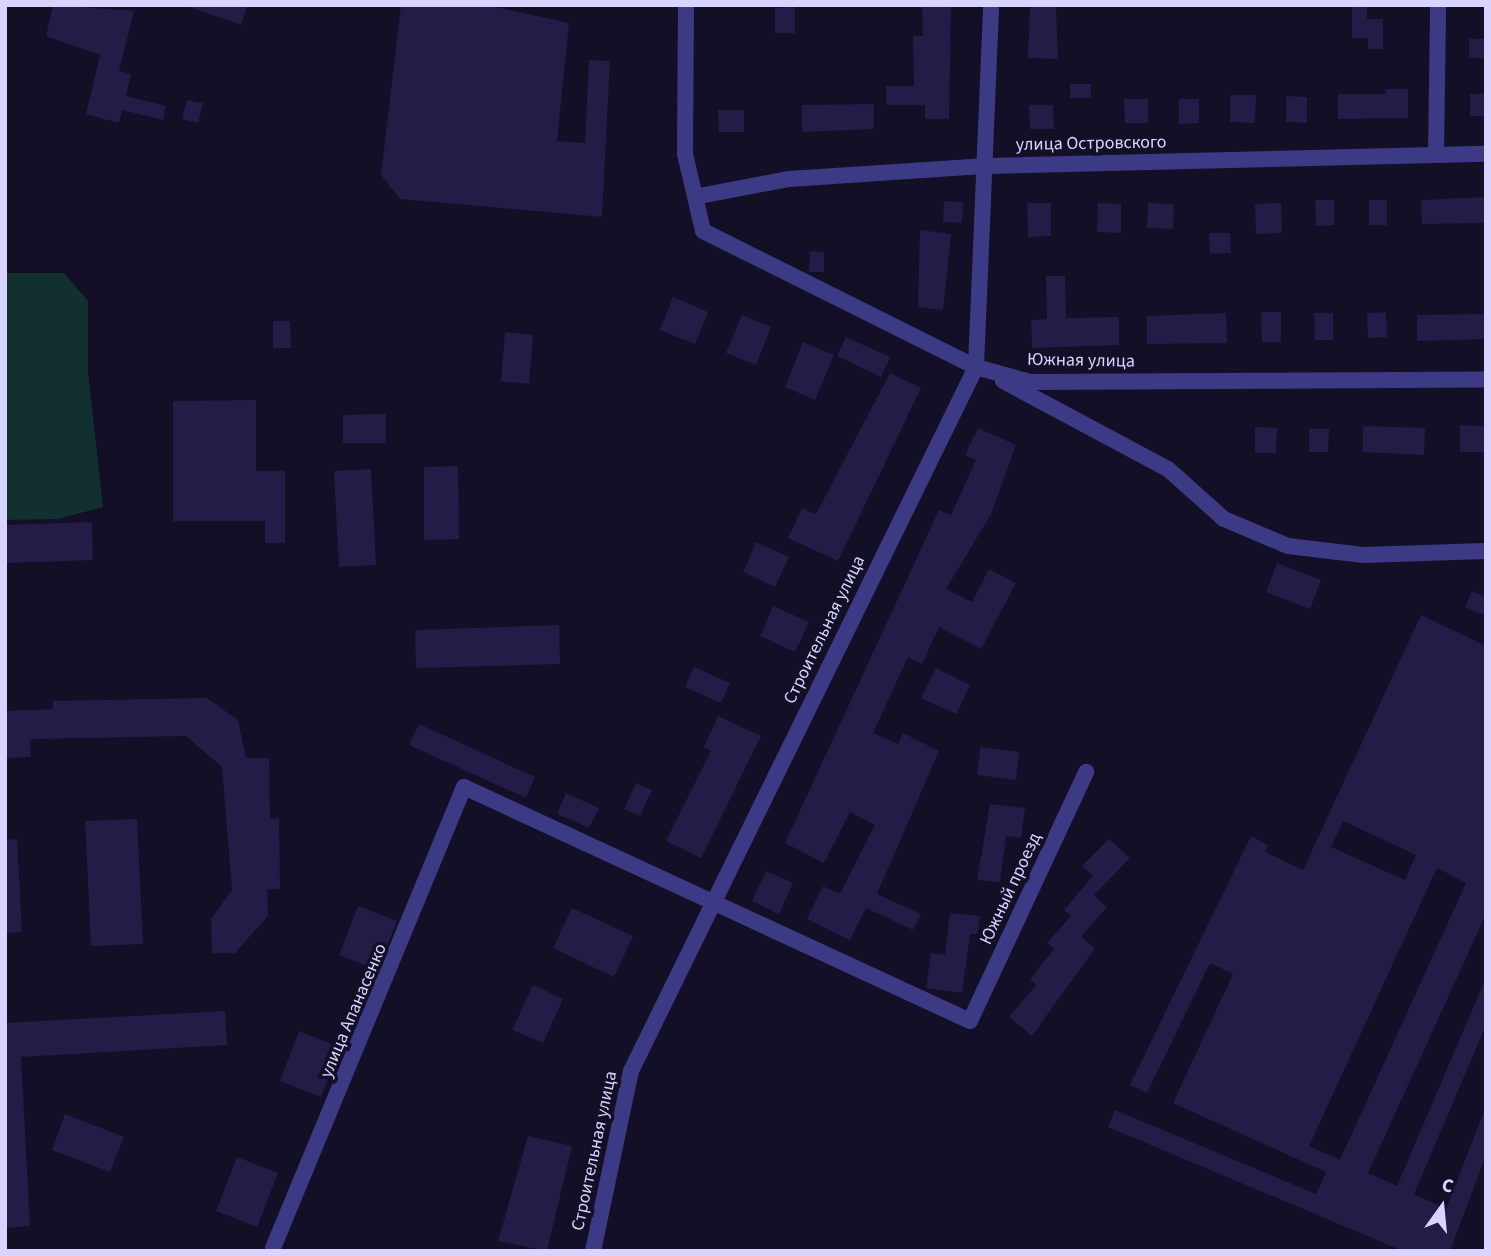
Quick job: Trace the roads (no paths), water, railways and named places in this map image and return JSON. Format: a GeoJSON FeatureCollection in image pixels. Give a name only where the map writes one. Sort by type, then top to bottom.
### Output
{"type":"FeatureCollection","features":[{"type":"Feature","properties":{"kind":"street"},"geometry":{"type":"LineString","coordinates":[[686,5],[685,154],[699,196]]}},
{"type":"Feature","properties":{"kind":"street","name":"Строительная улица"},"geometry":{"type":"LineString","coordinates":[[593,1251],[631,1071],[976,367],[987,166],[991,5]]}},
{"type":"Feature","properties":{"kind":"street"},"geometry":{"type":"LineString","coordinates":[[1436,155],[1438,5]]}},
{"type":"Feature","properties":{"kind":"street","name":"улица Островского"},"geometry":{"type":"LineString","coordinates":[[699,196],[789,179],[987,166],[1486,154]]}},
{"type":"Feature","properties":{"kind":"street","name":"Южная улица"},"geometry":{"type":"LineString","coordinates":[[699,196],[703,232],[976,367],[1030,382],[1486,380]]}},
{"type":"Feature","properties":{"kind":"street"},"geometry":{"type":"LineString","coordinates":[[976,367],[1168,468],[1224,519],[1288,546],[1363,555],[1486,551]]}},
{"type":"Feature","properties":{"kind":"street","name":"Южный проезд"},"geometry":{"type":"LineString","coordinates":[[713,899],[970,1021],[1086,772]]}},
{"type":"Feature","properties":{"kind":"street","name":"улица Апанасенко"},"geometry":{"type":"LineString","coordinates":[[273,1248],[464,787],[713,899]]}}]}
